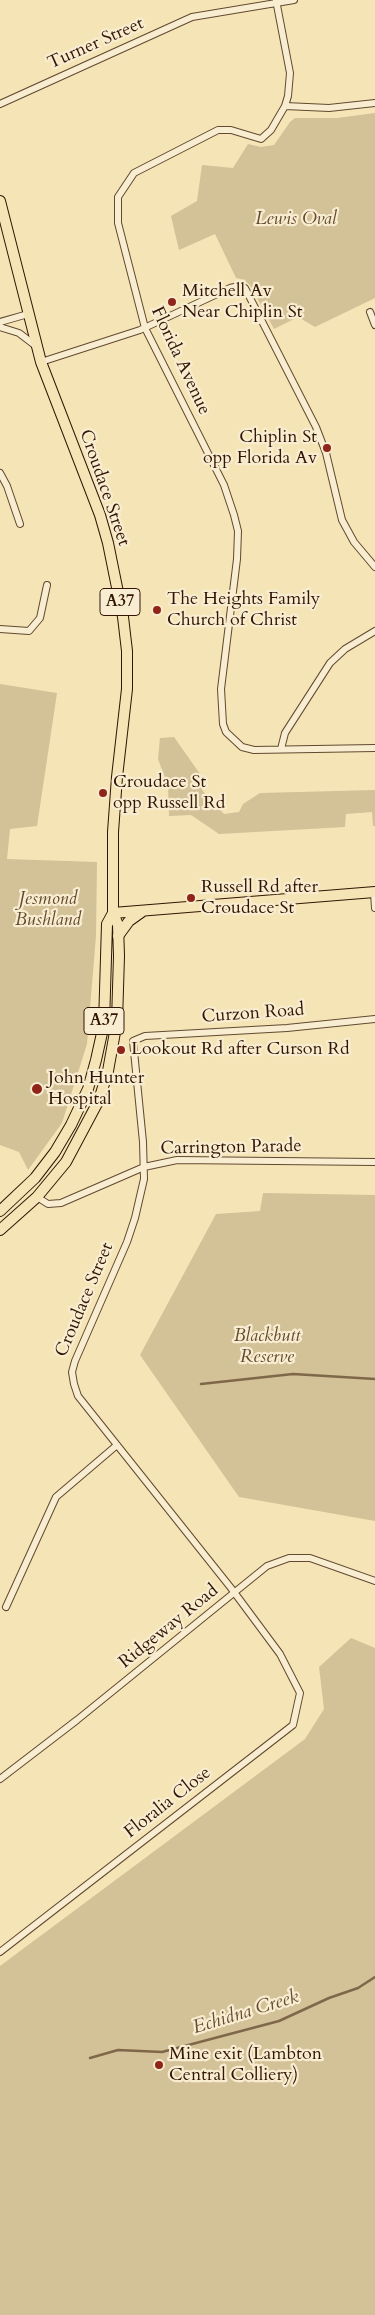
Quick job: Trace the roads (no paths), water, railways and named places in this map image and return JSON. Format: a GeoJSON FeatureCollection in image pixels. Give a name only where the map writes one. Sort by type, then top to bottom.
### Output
{"type":"FeatureCollection","features":[{"type":"Feature","properties":{"kind":"main road","name":"Croudace Street"},"geometry":{"type":"LineString","coordinates":[[0,201],[41,362],[100,515],[108,543],[123,617],[127,651],[127,689],[113,832],[113,913]]}},
{"type":"Feature","properties":{"kind":"main road"},"geometry":{"type":"LineString","coordinates":[[113,913],[374,893]]}},
{"type":"Feature","properties":{"kind":"main road"},"geometry":{"type":"LineString","coordinates":[[118,936],[129,921],[144,911]]}},
{"type":"Feature","properties":{"kind":"main road","name":"A37"},"geometry":{"type":"LineString","coordinates":[[0,1230],[37,1197],[66,1162],[99,1100],[108,1071],[117,1021],[118,925],[113,913]]}},
{"type":"Feature","properties":{"kind":"main road","name":"A37"},"geometry":{"type":"LineString","coordinates":[[0,1211],[35,1178],[55,1152],[71,1125],[88,1089],[104,1024],[107,924],[113,913]]}},
{"type":"Feature","properties":{"kind":"street","name":"Turner Street"},"geometry":{"type":"LineString","coordinates":[[0,104],[192,17],[277,1],[294,0]]}},
{"type":"Feature","properties":{"kind":"street"},"geometry":{"type":"LineString","coordinates":[[277,1],[290,73],[285,106],[329,108],[375,103]]}},
{"type":"Feature","properties":{"kind":"street","name":"Florida Avenue"},"geometry":{"type":"LineString","coordinates":[[285,106],[271,130],[260,139],[231,130],[218,130],[144,166],[134,173],[127,180],[118,197],[118,223],[145,328],[224,485],[238,531],[237,559],[221,689],[223,724],[230,738],[242,747],[254,750],[375,748]]}},
{"type":"Feature","properties":{"kind":"street"},"geometry":{"type":"LineString","coordinates":[[41,362],[145,328],[230,288],[239,286],[245,288],[322,440],[342,520],[354,542],[375,567]]}},
{"type":"Feature","properties":{"kind":"street"},"geometry":{"type":"LineString","coordinates":[[370,312],[375,325]]}},
{"type":"Feature","properties":{"kind":"street"},"geometry":{"type":"LineString","coordinates":[[0,322],[28,314]]}},
{"type":"Feature","properties":{"kind":"street"},"geometry":{"type":"LineString","coordinates":[[0,327],[19,333],[36,346]]}},
{"type":"Feature","properties":{"kind":"street"},"geometry":{"type":"LineString","coordinates":[[0,472],[7,486],[20,524]]}},
{"type":"Feature","properties":{"kind":"street"},"geometry":{"type":"LineString","coordinates":[[0,629],[29,632],[40,618],[46,585]]}},
{"type":"Feature","properties":{"kind":"street"},"geometry":{"type":"LineString","coordinates":[[281,749],[285,733],[330,663],[346,649],[375,630]]}},
{"type":"Feature","properties":{"kind":"street"},"geometry":{"type":"LineString","coordinates":[[374,893],[375,908]]}},
{"type":"Feature","properties":{"kind":"street","name":"Curzon Road"},"geometry":{"type":"LineString","coordinates":[[134,1041],[145,1036],[287,1028],[375,1019]]}},
{"type":"Feature","properties":{"kind":"street","name":"Croudace Street"},"geometry":{"type":"LineString","coordinates":[[134,1041],[144,1167],[142,1192],[132,1226],[72,1372],[78,1396],[235,1593],[280,1654]]}},
{"type":"Feature","properties":{"kind":"street","name":"Carrington Parade"},"geometry":{"type":"LineString","coordinates":[[37,1197],[48,1204],[61,1203],[144,1167],[177,1160],[375,1162]]}},
{"type":"Feature","properties":{"kind":"street"},"geometry":{"type":"LineString","coordinates":[[6,1607],[56,1497],[117,1445]]}},
{"type":"Feature","properties":{"kind":"street","name":"Ridgeway Road"},"geometry":{"type":"LineString","coordinates":[[0,1779],[70,1726],[267,1566],[289,1558],[310,1558],[375,1581]]}},
{"type":"Feature","properties":{"kind":"street","name":"Floralia Close"},"geometry":{"type":"LineString","coordinates":[[0,1952],[293,1726],[300,1692],[280,1654]]}},
{"type":"Feature","properties":{"kind":"waterway"},"geometry":{"type":"LineString","coordinates":[[201,1384],[293,1374],[375,1379]]}},
{"type":"Feature","properties":{"kind":"waterway","name":"Echidna Creek"},"geometry":{"type":"LineString","coordinates":[[90,2058],[118,2050],[162,2052],[279,2021],[329,1998],[358,1988],[375,1977]]}},
{"type":"Feature","properties":{"kind":"place","name":"Mitchell Av Near Chiplin St"},"geometry":{"type":"Point","coordinates":[172,302]}},
{"type":"Feature","properties":{"kind":"place","name":"Chiplin St opp Florida Av"},"geometry":{"type":"Point","coordinates":[327,448]}},
{"type":"Feature","properties":{"kind":"place","name":"The Heights Family Church of Christ"},"geometry":{"type":"Point","coordinates":[157,610]}},
{"type":"Feature","properties":{"kind":"place","name":"Croudace St opp Russell Rd"},"geometry":{"type":"Point","coordinates":[103,793]}},
{"type":"Feature","properties":{"kind":"place","name":"Russell Rd after Croudace St"},"geometry":{"type":"Point","coordinates":[191,898]}},
{"type":"Feature","properties":{"kind":"place","name":"Lookout Rd after Curson Rd"},"geometry":{"type":"Point","coordinates":[121,1050]}},
{"type":"Feature","properties":{"kind":"place","name":"John Hunter Hospital"},"geometry":{"type":"Point","coordinates":[37,1089]}},
{"type":"Feature","properties":{"kind":"place","name":"Mine exit (Lambton Central Colliery)"},"geometry":{"type":"Point","coordinates":[159,2065]}},
{"type":"Feature","properties":{"kind":"park label","name":"Lewis Oval"},"geometry":{"type":"Point","coordinates":[296,220]}},
{"type":"Feature","properties":{"kind":"park label","name":"Jesmond Bushland"},"geometry":{"type":"Point","coordinates":[48,910]}},
{"type":"Feature","properties":{"kind":"park label","name":"Blackbutt Reserve"},"geometry":{"type":"Point","coordinates":[267,1347]}}]}
